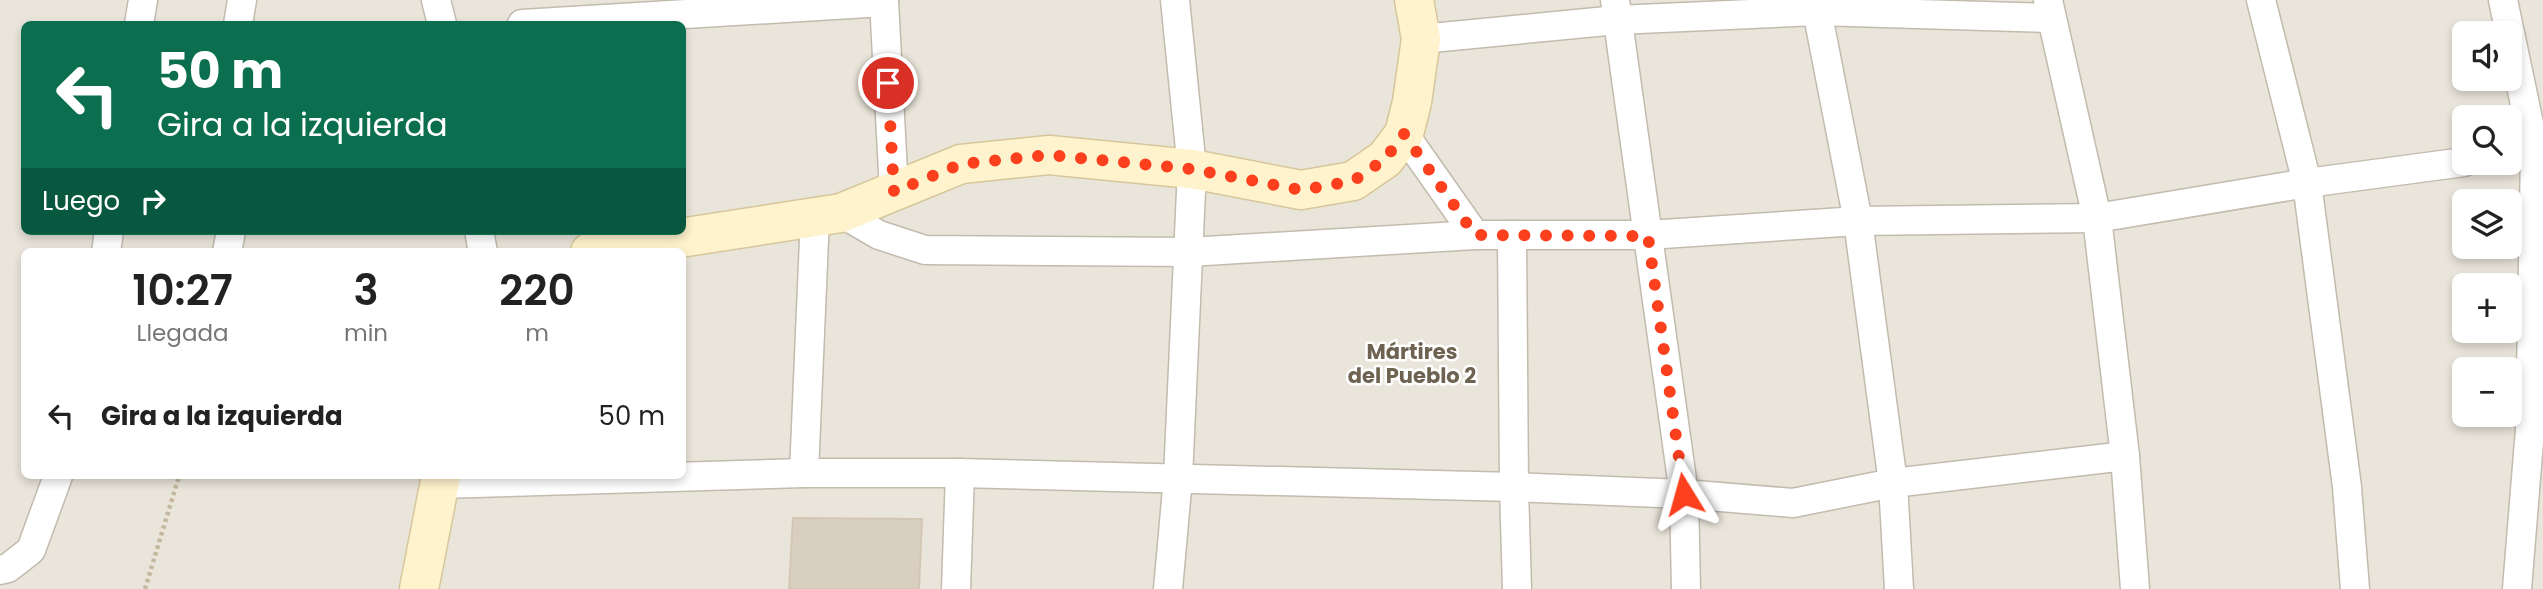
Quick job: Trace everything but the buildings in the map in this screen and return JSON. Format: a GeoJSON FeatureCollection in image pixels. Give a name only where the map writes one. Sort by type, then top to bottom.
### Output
{"type":"FeatureCollection","features":[{"type":"Feature","properties":{"kind":"street"},"geometry":{"type":"LineString","coordinates":[[140,21],[143,0]]}},
{"type":"Feature","properties":{"kind":"street"},"geometry":{"type":"LineString","coordinates":[[238,21],[242,0]]}},
{"type":"Feature","properties":{"kind":"street"},"geometry":{"type":"LineString","coordinates":[[436,0],[441,21]]}},
{"type":"Feature","properties":{"kind":"street"},"geometry":{"type":"LineString","coordinates":[[1168,589],[1178,478],[1192,169],[1175,0]]}},
{"type":"Feature","properties":{"kind":"street"},"geometry":{"type":"LineString","coordinates":[[616,248],[828,215],[894,192],[961,164],[1049,155],[1192,169],[1301,190],[1353,181],[1385,159],[1404,134],[1412,102],[1421,38],[1414,0]]}},
{"type":"Feature","properties":{"kind":"street"},"geometry":{"type":"LineString","coordinates":[[2261,0],[2307,183],[2347,487],[2355,589]]}},
{"type":"Feature","properties":{"kind":"street"},"geometry":{"type":"LineString","coordinates":[[2503,0],[2516,105]]}},
{"type":"Feature","properties":{"kind":"street"},"geometry":{"type":"LineString","coordinates":[[569,21],[884,1],[894,192]]}},
{"type":"Feature","properties":{"kind":"street"},"geometry":{"type":"LineString","coordinates":[[1421,38],[1616,10],[1816,5],[2050,9],[2097,218],[2125,456],[2135,589]]}},
{"type":"Feature","properties":{"kind":"street"},"geometry":{"type":"LineString","coordinates":[[1816,5],[1858,221],[1893,483],[1899,589]]}},
{"type":"Feature","properties":{"kind":"street"},"geometry":{"type":"LineString","coordinates":[[1616,10],[1684,494],[1686,589]]}},
{"type":"Feature","properties":{"kind":"street"},"geometry":{"type":"LineString","coordinates":[[1404,134],[1475,235]]}},
{"type":"Feature","properties":{"kind":"street"},"geometry":{"type":"LineString","coordinates":[[2518,589],[2530,429],[2522,154]]}},
{"type":"Feature","properties":{"kind":"street"},"geometry":{"type":"LineString","coordinates":[[828,215],[925,250],[1189,252],[1475,235],[1648,236],[1858,221],[2097,218],[2307,183],[2452,164]]}},
{"type":"Feature","properties":{"kind":"street"},"geometry":{"type":"LineString","coordinates":[[804,474],[828,215]]}},
{"type":"Feature","properties":{"kind":"street"},"geometry":{"type":"LineString","coordinates":[[1512,235],[1517,589]]}},
{"type":"Feature","properties":{"kind":"street"},"geometry":{"type":"LineString","coordinates":[[686,476],[960,473],[1178,478],[1514,487],[1684,494],[1793,503],[1893,483],[2125,456]]}},
{"type":"Feature","properties":{"kind":"street"},"geometry":{"type":"LineString","coordinates":[[956,589],[960,473]]}},
{"type":"Feature","properties":{"kind":"street"},"geometry":{"type":"LineString","coordinates":[[0,570],[8,568],[31,550],[57,479]]}},
{"type":"Feature","properties":{"kind":"street"},"geometry":{"type":"LineString","coordinates":[[419,589],[440,480],[501,479]]}},
{"type":"Feature","properties":{"kind":"path"},"geometry":{"type":"LineString","coordinates":[[145,589],[178,479]]}},
{"type":"Feature","properties":{"kind":"shaded area"},"geometry":{"type":"Polygon","coordinates":[[[0,0],[2543,0],[2543,589],[0,589],[0,0]]]}},
{"type":"Feature","properties":{"kind":"district","name":"Mártires del Pueblo 2"},"geometry":{"type":"Point","coordinates":[1412,364]}},
{"type":"Feature","properties":{"kind":"route"},"geometry":{"type":"LineString","coordinates":[[888,83],[894,192],[961,164],[1049,155],[1192,169],[1301,190],[1353,181],[1385,159],[1404,134],[1475,235],[1648,236],[1684,494]]}}]}
